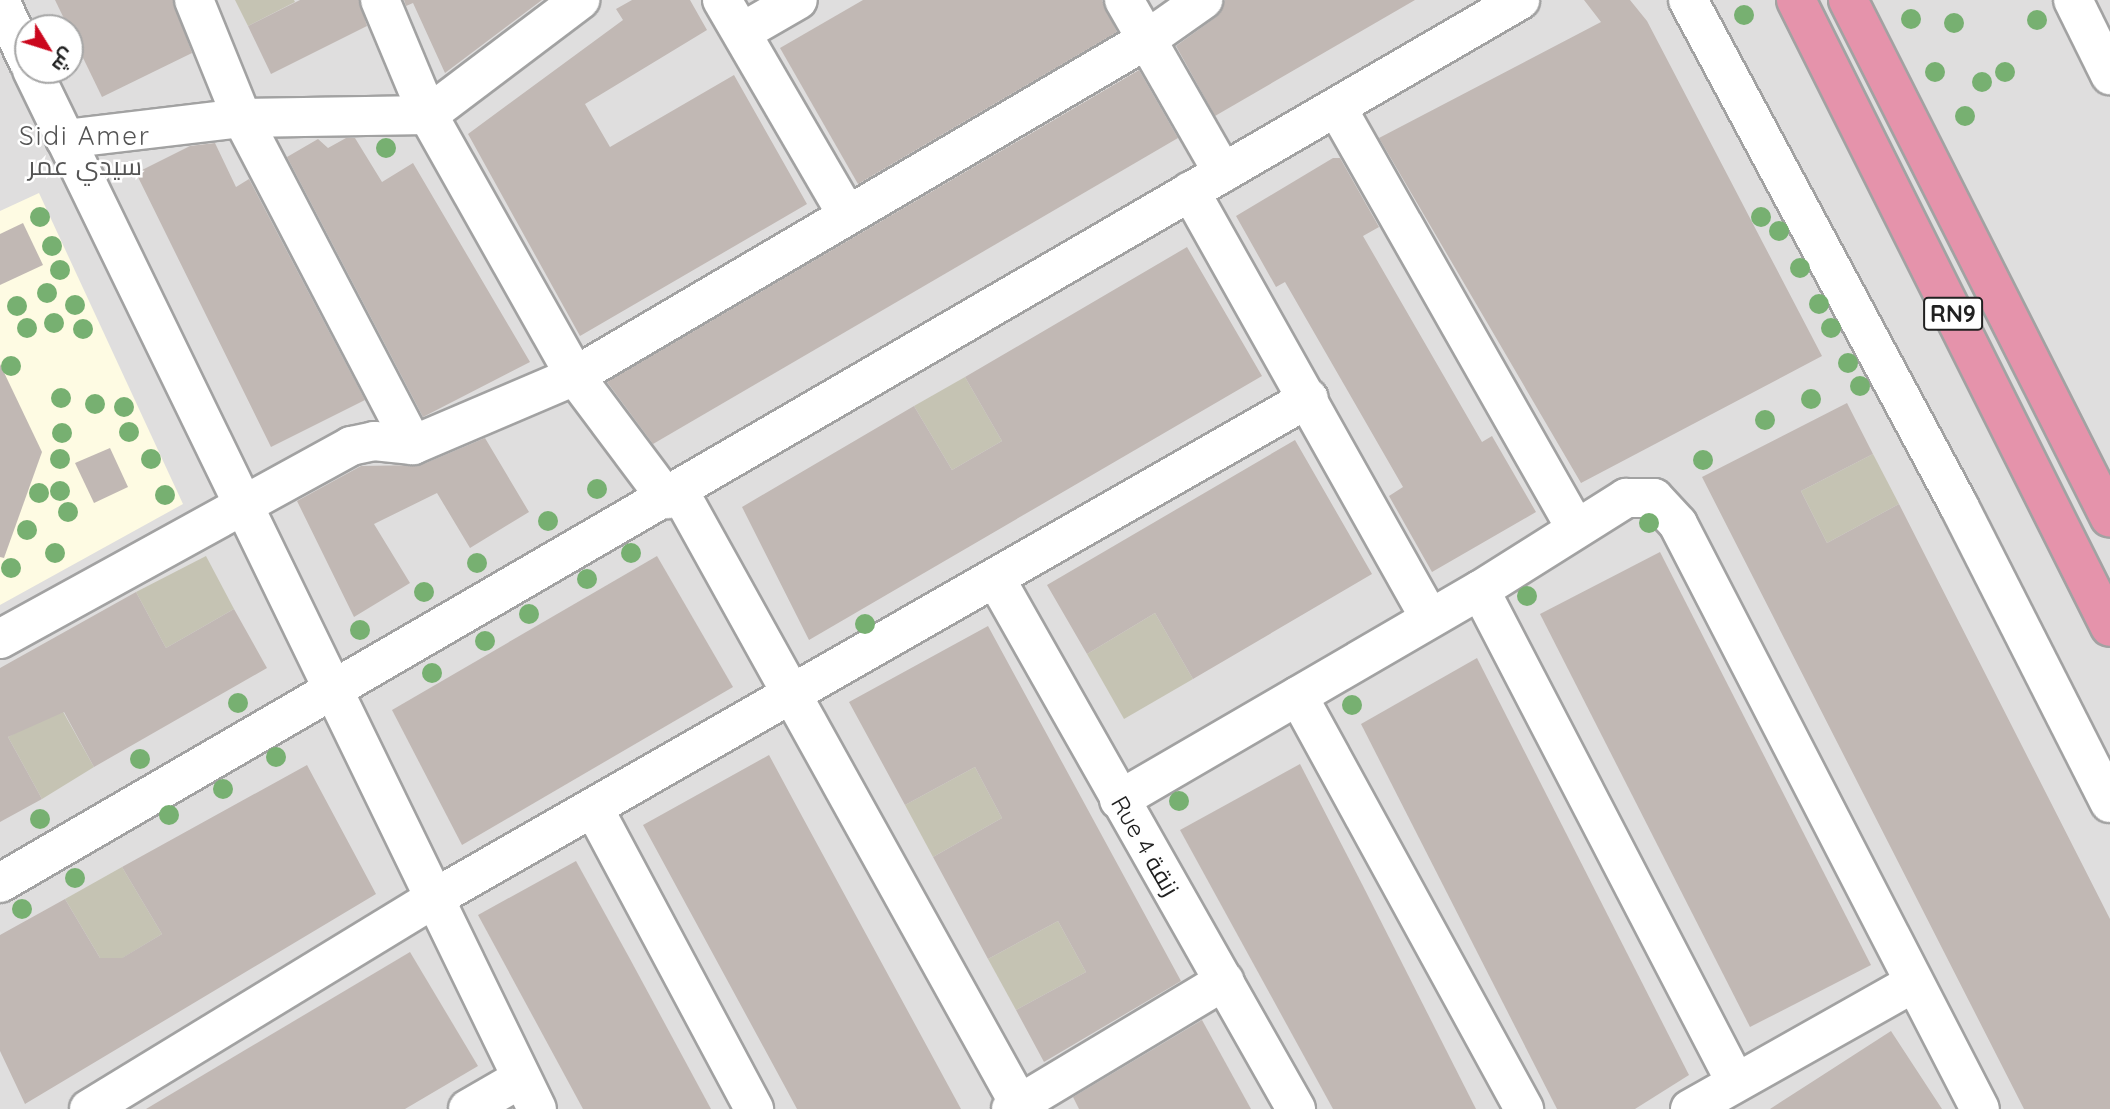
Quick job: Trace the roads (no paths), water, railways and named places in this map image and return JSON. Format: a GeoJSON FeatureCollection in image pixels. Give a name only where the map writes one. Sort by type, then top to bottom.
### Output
{"type":"FeatureCollection","features":[{"type":"Feature","properties":{"kind":"highway","name":"RN9"},"geometry":{"type":"LineString","coordinates":[[1796,0],[2110,627]]}},
{"type":"Feature","properties":{"kind":"highway","name":"RN9"},"geometry":{"type":"LineString","coordinates":[[1848,0],[2110,518]]}},
{"type":"Feature","properties":{"kind":"street"},"geometry":{"type":"LineString","coordinates":[[194,0],[242,118],[413,445]]}},
{"type":"Feature","properties":{"kind":"street"},"geometry":{"type":"LineString","coordinates":[[380,0],[428,115],[575,376],[673,496],[795,696],[1017,1107],[1224,981]]}},
{"type":"Feature","properties":{"kind":"street"},"geometry":{"type":"LineString","coordinates":[[65,139],[242,118],[428,115],[580,0]]}},
{"type":"Feature","properties":{"kind":"street"},"geometry":{"type":"LineString","coordinates":[[722,0],[744,31],[847,215]]}},
{"type":"Feature","properties":{"kind":"street"},"geometry":{"type":"LineString","coordinates":[[744,31],[798,0]]}},
{"type":"Feature","properties":{"kind":"street"},"geometry":{"type":"LineString","coordinates":[[1124,0],[1223,173]]}},
{"type":"Feature","properties":{"kind":"street"},"geometry":{"type":"LineString","coordinates":[[0,639],[243,502],[351,446],[374,440],[413,445],[575,376],[1146,40],[1203,0]]}},
{"type":"Feature","properties":{"kind":"street"},"geometry":{"type":"LineString","coordinates":[[0,883],[673,496],[1520,0]]}},
{"type":"Feature","properties":{"kind":"street"},"geometry":{"type":"LineString","coordinates":[[1688,0],[1959,506],[2110,803]]}},
{"type":"Feature","properties":{"kind":"street"},"geometry":{"type":"LineString","coordinates":[[2073,0],[2110,75]]}},
{"type":"Feature","properties":{"kind":"street"},"geometry":{"type":"LineString","coordinates":[[0,1],[14,31]]}},
{"type":"Feature","properties":{"kind":"street"},"geometry":{"type":"LineString","coordinates":[[39,84],[243,502],[431,900],[528,1094],[467,1109]]}},
{"type":"Feature","properties":{"kind":"street"},"geometry":{"type":"LineString","coordinates":[[1337,108],[1576,529]]}},
{"type":"Feature","properties":{"kind":"street"},"geometry":{"type":"LineString","coordinates":[[1190,191],[1309,398],[1429,617]]}},
{"type":"Feature","properties":{"kind":"street"},"geometry":{"type":"LineString","coordinates":[[89,1109],[431,900],[998,581],[1309,398]]}},
{"type":"Feature","properties":{"kind":"street"},"geometry":{"type":"LineString","coordinates":[[1119,800],[1429,617],[1480,590],[1626,498],[1654,498],[1667,509],[1980,1109]]}},
{"type":"Feature","properties":{"kind":"street","name":"Rue 4 زنقة"},"geometry":{"type":"LineString","coordinates":[[998,581],[1119,800],[1296,1109]]}},
{"type":"Feature","properties":{"kind":"street"},"geometry":{"type":"LineString","coordinates":[[1480,590],[1735,1081]]}},
{"type":"Feature","properties":{"kind":"street"},"geometry":{"type":"LineString","coordinates":[[1298,696],[1524,1109]]}},
{"type":"Feature","properties":{"kind":"street"},"geometry":{"type":"LineString","coordinates":[[594,809],[754,1109]]}},
{"type":"Feature","properties":{"kind":"street"},"geometry":{"type":"LineString","coordinates":[[1690,1109],[1735,1081],[1914,983]]}},
{"type":"Feature","properties":{"kind":"district","name":"Sidi Amer سيدي عمر"},"geometry":{"type":"Point","coordinates":[85,151]}}]}
